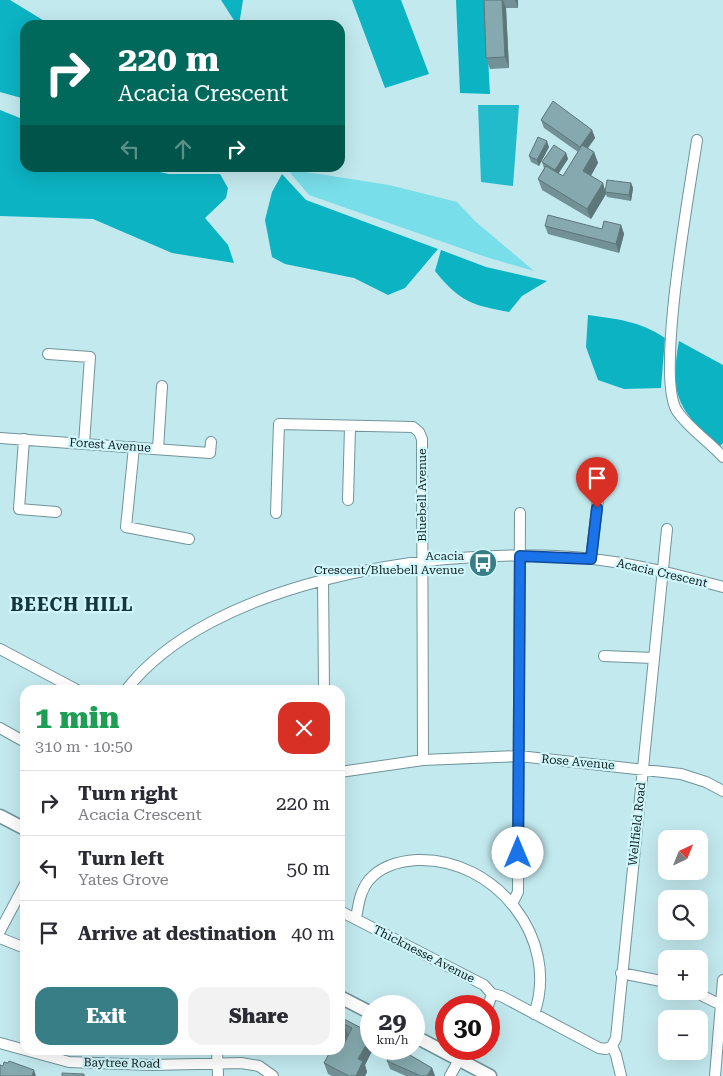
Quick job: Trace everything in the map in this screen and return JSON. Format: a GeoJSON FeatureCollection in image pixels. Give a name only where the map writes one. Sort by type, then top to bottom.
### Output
{"type":"FeatureCollection","features":[{"type":"Feature","properties":{"kind":"street"},"geometry":{"type":"LineString","coordinates":[[697,140],[670,333],[670,390],[676,410],[723,457]]}},
{"type":"Feature","properties":{"kind":"street"},"geometry":{"type":"LineString","coordinates":[[48,354],[90,357],[84,444]]}},
{"type":"Feature","properties":{"kind":"street"},"geometry":{"type":"LineString","coordinates":[[158,449],[162,386]]}},
{"type":"Feature","properties":{"kind":"street","name":"Bluebell Avenue"},"geometry":{"type":"LineString","coordinates":[[276,513],[279,424],[413,427],[420,432],[422,439],[423,760]]}},
{"type":"Feature","properties":{"kind":"street"},"geometry":{"type":"LineString","coordinates":[[348,500],[350,427]]}},
{"type":"Feature","properties":{"kind":"street","name":"Forest Avenue"},"geometry":{"type":"LineString","coordinates":[[0,438],[210,452],[211,442]]}},
{"type":"Feature","properties":{"kind":"street"},"geometry":{"type":"LineString","coordinates":[[24,440],[19,509],[56,512]]}},
{"type":"Feature","properties":{"kind":"street"},"geometry":{"type":"LineString","coordinates":[[134,447],[126,527],[189,539]]}},
{"type":"Feature","properties":{"kind":"street"},"geometry":{"type":"LineString","coordinates":[[591,559],[599,491]]}},
{"type":"Feature","properties":{"kind":"street"},"geometry":{"type":"LineString","coordinates":[[512,904],[518,892],[520,513]]}},
{"type":"Feature","properties":{"kind":"street","name":"Wellfield Road"},"geometry":{"type":"LineString","coordinates":[[621,1076],[612,1046],[616,1038],[621,973],[667,529]]}},
{"type":"Feature","properties":{"kind":"street","name":"Acacia Crescent"},"geometry":{"type":"LineString","coordinates":[[131,685],[148,666],[205,626],[265,598],[323,580],[393,565],[520,556],[591,559],[662,570],[723,587]]}},
{"type":"Feature","properties":{"kind":"street"},"geometry":{"type":"LineString","coordinates":[[323,580],[324,685]]}},
{"type":"Feature","properties":{"kind":"street"},"geometry":{"type":"LineString","coordinates":[[0,649],[67,685]]}},
{"type":"Feature","properties":{"kind":"street"},"geometry":{"type":"LineString","coordinates":[[604,656],[654,658]]}},
{"type":"Feature","properties":{"kind":"street"},"geometry":{"type":"LineString","coordinates":[[0,728],[20,739]]}},
{"type":"Feature","properties":{"kind":"street","name":"Rose Avenue"},"geometry":{"type":"LineString","coordinates":[[345,771],[423,760],[519,756],[642,768],[681,774],[706,782],[723,791]]}},
{"type":"Feature","properties":{"kind":"street"},"geometry":{"type":"LineString","coordinates":[[0,816],[20,826]]}},
{"type":"Feature","properties":{"kind":"street"},"geometry":{"type":"LineString","coordinates":[[356,920],[362,894],[370,879],[387,867],[408,860],[439,862],[468,871],[495,887],[512,904],[532,935],[540,966],[539,995],[534,1014]]}},
{"type":"Feature","properties":{"kind":"street"},"geometry":{"type":"LineString","coordinates":[[0,931],[20,893]]}},
{"type":"Feature","properties":{"kind":"street","name":"Thicknesse Avenue"},"geometry":{"type":"LineString","coordinates":[[345,914],[484,985],[492,994],[501,996],[599,1048],[606,1049],[612,1046]]}},
{"type":"Feature","properties":{"kind":"street"},"geometry":{"type":"LineString","coordinates":[[0,938],[20,946]]}},
{"type":"Feature","properties":{"kind":"street"},"geometry":{"type":"LineString","coordinates":[[621,973],[658,980]]}},
{"type":"Feature","properties":{"kind":"street"},"geometry":{"type":"LineString","coordinates":[[715,1076],[723,980]]}},
{"type":"Feature","properties":{"kind":"street"},"geometry":{"type":"LineString","coordinates":[[708,998],[722,1005]]}},
{"type":"Feature","properties":{"kind":"street"},"geometry":{"type":"LineString","coordinates":[[345,999],[360,1007]]}},
{"type":"Feature","properties":{"kind":"street","name":"Baytree Road"},"geometry":{"type":"LineString","coordinates":[[0,1043],[20,1049]]}},
{"type":"Feature","properties":{"kind":"street","name":"Baytree Road"},"geometry":{"type":"LineString","coordinates":[[44,1055],[69,1062],[253,1064],[272,1076]]}},
{"type":"Feature","properties":{"kind":"street"},"geometry":{"type":"LineString","coordinates":[[217,1055],[218,1076]]}},
{"type":"Feature","properties":{"kind":"street"},"geometry":{"type":"LineString","coordinates":[[450,1076],[459,1060]]}},
{"type":"Feature","properties":{"kind":"street"},"geometry":{"type":"LineString","coordinates":[[470,1060],[490,1076]]}},
{"type":"Feature","properties":{"kind":"shaded area"},"geometry":{"type":"Polygon","coordinates":[[[0,0],[10,0],[43,20],[20,20],[20,98],[0,92],[0,0]]]}},
{"type":"Feature","properties":{"kind":"shaded area"},"geometry":{"type":"Polygon","coordinates":[[[221,0],[243,0],[240,20],[234,20],[221,0]]]}},
{"type":"Feature","properties":{"kind":"shaded area"},"geometry":{"type":"Polygon","coordinates":[[[352,0],[401,0],[429,74],[385,88],[352,0]]]}},
{"type":"Feature","properties":{"kind":"shaded area"},"geometry":{"type":"Polygon","coordinates":[[[456,0],[485,0],[490,94],[460,93],[456,0]]]}},
{"type":"Feature","properties":{"kind":"shaded area"},"geometry":{"type":"Polygon","coordinates":[[[478,105],[519,105],[513,186],[481,182],[478,105]]]}},
{"type":"Feature","properties":{"kind":"shaded area"},"geometry":{"type":"Polygon","coordinates":[[[0,110],[20,118],[20,172],[220,174],[228,188],[226,198],[205,218],[228,245],[234,263],[172,253],[93,219],[0,216],[0,110]]]}},
{"type":"Feature","properties":{"kind":"shaded area"},"geometry":{"type":"Polygon","coordinates":[[[290,172],[306,172],[389,185],[457,202],[475,221],[534,271],[486,257],[309,195],[290,172]]]}},
{"type":"Feature","properties":{"kind":"shaded area"},"geometry":{"type":"Polygon","coordinates":[[[282,174],[306,200],[438,249],[405,288],[388,295],[354,278],[285,264],[272,257],[265,220],[272,192],[282,174]]]}},
{"type":"Feature","properties":{"kind":"shaded area"},"geometry":{"type":"Polygon","coordinates":[[[441,250],[486,267],[547,281],[522,296],[509,312],[485,307],[460,296],[435,271],[441,250]]]}},
{"type":"Feature","properties":{"kind":"shaded area"},"geometry":{"type":"Polygon","coordinates":[[[588,315],[637,324],[665,338],[661,388],[624,389],[598,380],[586,347],[588,315]]]}},
{"type":"Feature","properties":{"kind":"shaded area"},"geometry":{"type":"Polygon","coordinates":[[[679,341],[723,365],[723,443],[719,447],[694,423],[680,401],[675,376],[679,341]]]}},
{"type":"Feature","properties":{"kind":"building"},"geometry":{"type":"Polygon","coordinates":[[[484,0],[502,0],[505,57],[486,58],[484,0]]]}},
{"type":"Feature","properties":{"kind":"building"},"geometry":{"type":"Polygon","coordinates":[[[553,101],[592,130],[580,147],[541,120],[553,101]]]}},
{"type":"Feature","properties":{"kind":"building"},"geometry":{"type":"Polygon","coordinates":[[[538,137],[547,141],[537,160],[529,156],[538,137]]]}},
{"type":"Feature","properties":{"kind":"building"},"geometry":{"type":"Polygon","coordinates":[[[554,145],[566,153],[555,170],[542,162],[554,145]]]}},
{"type":"Feature","properties":{"kind":"building"},"geometry":{"type":"Polygon","coordinates":[[[582,145],[594,152],[583,171],[603,183],[587,209],[538,179],[546,166],[563,176],[582,145]]]}},
{"type":"Feature","properties":{"kind":"building"},"geometry":{"type":"Polygon","coordinates":[[[607,180],[631,183],[629,195],[605,192],[607,180]]]}},
{"type":"Feature","properties":{"kind":"building"},"geometry":{"type":"Polygon","coordinates":[[[548,215],[602,229],[604,221],[621,225],[616,244],[545,226],[548,215]]]}},
{"type":"Feature","properties":{"kind":"building"},"geometry":{"type":"Polygon","coordinates":[[[345,1020],[360,1027],[360,1056],[358,1059],[363,1061],[356,1076],[349,1076],[324,1063],[328,1055],[345,1055],[345,1042],[352,1028],[345,1024],[345,1020]]]}},
{"type":"Feature","properties":{"kind":"building"},"geometry":{"type":"Polygon","coordinates":[[[418,1060],[432,1068],[427,1076],[421,1076],[387,1061],[418,1060]]]}},
{"type":"Feature","properties":{"kind":"building"},"geometry":{"type":"Polygon","coordinates":[[[9,1061],[34,1070],[32,1076],[0,1076],[0,1065],[3,1066],[4,1062],[8,1063],[9,1061]]]}},
{"type":"Feature","properties":{"kind":"building"},"geometry":{"type":"Polygon","coordinates":[[[62,1073],[84,1074],[84,1076],[62,1076],[62,1073]]]}},
{"type":"Feature","properties":{"kind":"place","name":"Acacia Crescent/Bluebell Avenue"},"geometry":{"type":"Point","coordinates":[483,563]}},
{"type":"Feature","properties":{"kind":"district","name":"BEECH HILL"},"geometry":{"type":"Point","coordinates":[72,605]}},
{"type":"Feature","properties":{"kind":"route"},"geometry":{"type":"LineString","coordinates":[[518,853],[520,556],[591,559],[597,508]]}}]}
